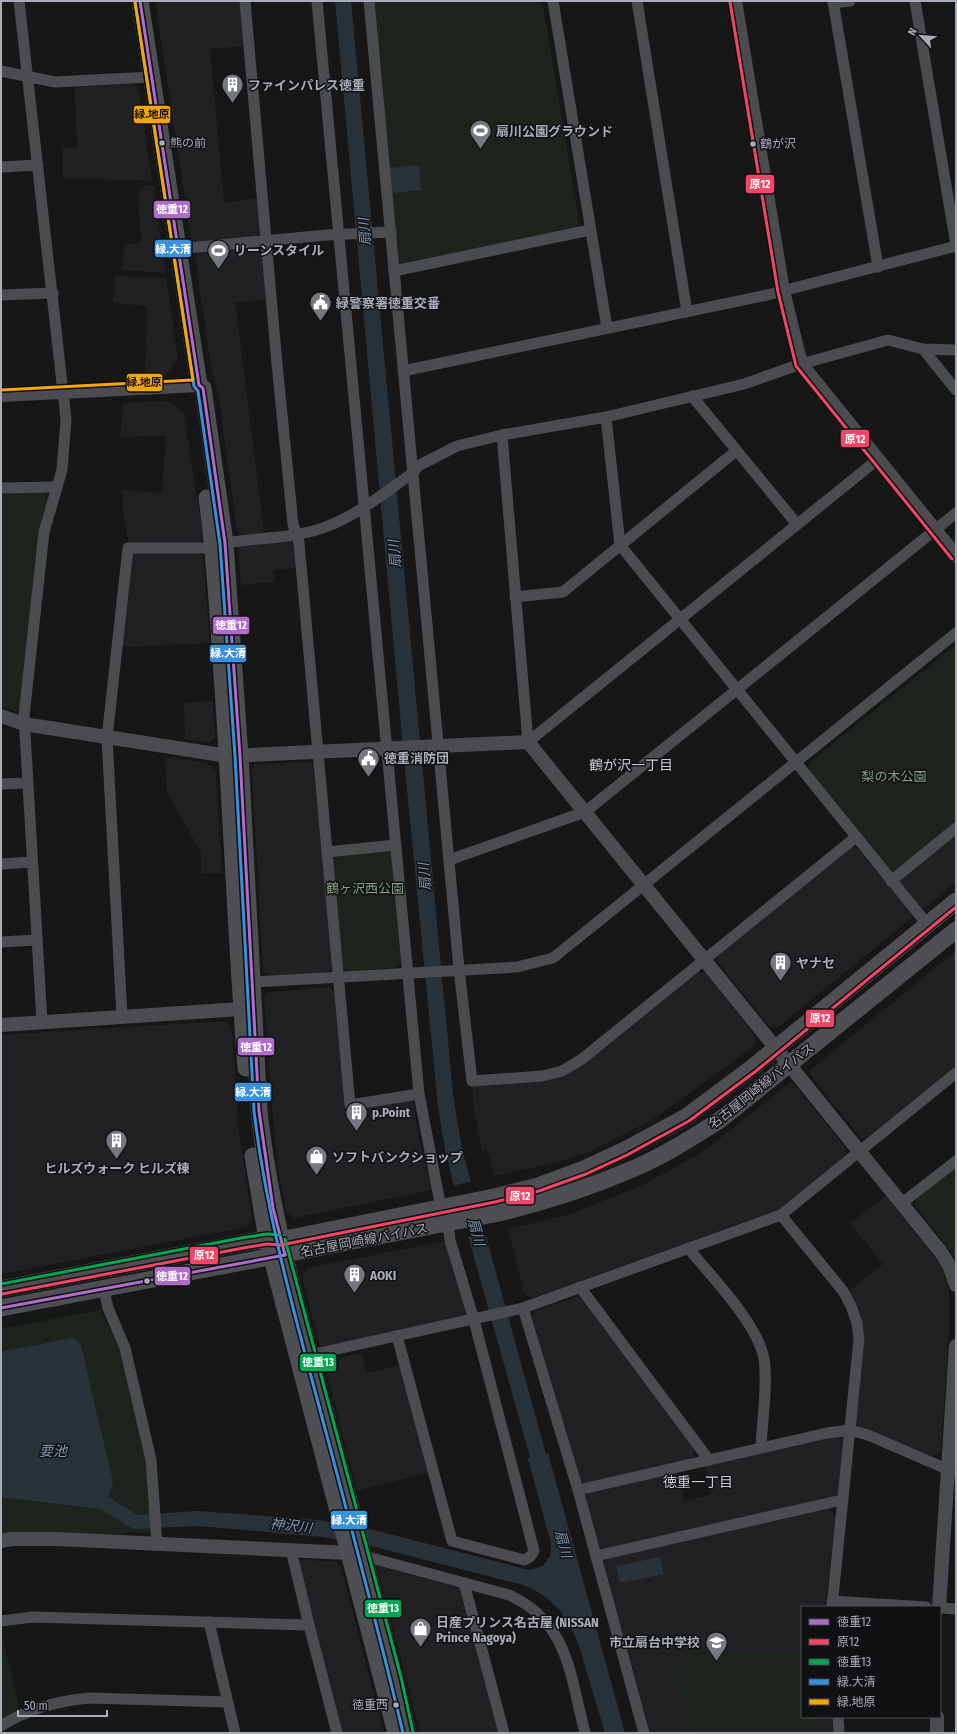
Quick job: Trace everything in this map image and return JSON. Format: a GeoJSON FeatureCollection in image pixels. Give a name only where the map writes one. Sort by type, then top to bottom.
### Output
{"type":"FeatureCollection","features":[{"type":"Feature","properties":{"kind":"main road"},"geometry":{"type":"LineString","coordinates":[[140,1],[150,77],[199,385],[193,391],[219,544],[252,982],[262,1139],[273,1208],[276,1248],[310,1355],[396,1733]]}},
{"type":"Feature","properties":{"kind":"main road"},"geometry":{"type":"LineString","coordinates":[[234,756],[241,1009],[254,1165],[348,1522]]}},
{"type":"Feature","properties":{"kind":"main road","name":"名古屋岡崎線バイパス"},"geometry":{"type":"LineString","coordinates":[[1,1308],[104,1290],[538,1186],[584,1169],[626,1150],[686,1117],[776,1049],[956,901]]}},
{"type":"Feature","properties":{"kind":"main road","name":"名古屋岡崎線バイパス"},"geometry":{"type":"LineString","coordinates":[[1,1289],[276,1248],[311,1249],[450,1224],[544,1202],[636,1168],[679,1146],[720,1120],[956,930]]}},
{"type":"Feature","properties":{"kind":"main road"},"geometry":{"type":"LineString","coordinates":[[355,1551],[408,1733]]}},
{"type":"Feature","properties":{"kind":"street"},"geometry":{"type":"LineString","coordinates":[[20,1],[66,419],[62,470],[44,532],[24,709],[36,940],[42,1022]]}},
{"type":"Feature","properties":{"kind":"street"},"geometry":{"type":"LineString","coordinates":[[246,1],[277,364],[299,551],[350,1105],[419,1094]]}},
{"type":"Feature","properties":{"kind":"street"},"geometry":{"type":"LineString","coordinates":[[317,1],[340,234],[364,506],[394,748],[396,845],[419,1094],[444,1208]]}},
{"type":"Feature","properties":{"kind":"street"},"geometry":{"type":"LineString","coordinates":[[369,1],[403,371],[414,472],[421,565],[458,970],[472,1081],[542,1076],[562,1071],[596,1048],[856,837]]}},
{"type":"Feature","properties":{"kind":"street"},"geometry":{"type":"LineString","coordinates":[[553,1],[607,328]]}},
{"type":"Feature","properties":{"kind":"street"},"geometry":{"type":"LineString","coordinates":[[637,1],[688,312]]}},
{"type":"Feature","properties":{"kind":"street"},"geometry":{"type":"LineString","coordinates":[[735,1],[783,291],[801,364],[956,556]]}},
{"type":"Feature","properties":{"kind":"street"},"geometry":{"type":"LineString","coordinates":[[850,1],[833,2],[878,267]]}},
{"type":"Feature","properties":{"kind":"street"},"geometry":{"type":"LineString","coordinates":[[403,371],[783,291],[956,246],[915,1]]}},
{"type":"Feature","properties":{"kind":"street"},"geometry":{"type":"LineString","coordinates":[[1,71],[55,82],[150,77]]}},
{"type":"Feature","properties":{"kind":"street"},"geometry":{"type":"LineString","coordinates":[[1,168],[38,166]]}},
{"type":"Feature","properties":{"kind":"street"},"geometry":{"type":"LineString","coordinates":[[394,271],[590,230]]}},
{"type":"Feature","properties":{"kind":"street"},"geometry":{"type":"LineString","coordinates":[[177,249],[340,234],[354,235],[391,232]]}},
{"type":"Feature","properties":{"kind":"street"},"geometry":{"type":"LineString","coordinates":[[1,295],[53,293]]}},
{"type":"Feature","properties":{"kind":"street"},"geometry":{"type":"LineString","coordinates":[[122,1017],[106,738],[128,548],[205,548],[219,544],[296,535],[328,526],[353,514],[414,472],[418,466],[457,446],[502,435],[606,418],[744,384],[801,364],[888,340],[923,349],[956,350]]}},
{"type":"Feature","properties":{"kind":"street"},"geometry":{"type":"LineString","coordinates":[[923,349],[956,390]]}},
{"type":"Feature","properties":{"kind":"street"},"geometry":{"type":"LineString","coordinates":[[1,395],[199,385]]}},
{"type":"Feature","properties":{"kind":"street"},"geometry":{"type":"LineString","coordinates":[[692,396],[796,523]]}},
{"type":"Feature","properties":{"kind":"street"},"geometry":{"type":"LineString","coordinates":[[606,418],[620,545],[927,924]]}},
{"type":"Feature","properties":{"kind":"street"},"geometry":{"type":"LineString","coordinates":[[502,435],[528,742],[940,1251],[950,1265],[956,1284]]}},
{"type":"Feature","properties":{"kind":"street"},"geometry":{"type":"LineString","coordinates":[[515,597],[563,592],[736,451]]}},
{"type":"Feature","properties":{"kind":"street"},"geometry":{"type":"LineString","coordinates":[[1,716],[24,724],[106,738],[234,756],[528,742],[680,620],[796,523],[877,460]]}},
{"type":"Feature","properties":{"kind":"street"},"geometry":{"type":"LineString","coordinates":[[1,488],[57,487]]}},
{"type":"Feature","properties":{"kind":"street"},"geometry":{"type":"LineString","coordinates":[[448,860],[585,812],[956,513]]}},
{"type":"Feature","properties":{"kind":"street"},"geometry":{"type":"LineString","coordinates":[[252,982],[517,967],[553,958],[956,633]]}},
{"type":"Feature","properties":{"kind":"street"},"geometry":{"type":"LineString","coordinates":[[1,784],[27,783]]}},
{"type":"Feature","properties":{"kind":"street"},"geometry":{"type":"LineString","coordinates":[[892,881],[956,828]]}},
{"type":"Feature","properties":{"kind":"street"},"geometry":{"type":"LineString","coordinates":[[327,852],[396,845]]}},
{"type":"Feature","properties":{"kind":"street"},"geometry":{"type":"LineString","coordinates":[[1,864],[32,862]]}},
{"type":"Feature","properties":{"kind":"street"},"geometry":{"type":"LineString","coordinates":[[1,942],[36,940]]}},
{"type":"Feature","properties":{"kind":"street"},"geometry":{"type":"LineString","coordinates":[[1,1025],[241,1009]]}},
{"type":"Feature","properties":{"kind":"street"},"geometry":{"type":"LineString","coordinates":[[310,1355],[474,1320],[508,1310],[523,1308],[781,1215],[956,1073]]}},
{"type":"Feature","properties":{"kind":"street"},"geometry":{"type":"LineString","coordinates":[[902,1203],[956,1160]]}},
{"type":"Feature","properties":{"kind":"street"},"geometry":{"type":"LineString","coordinates":[[781,1215],[843,1291],[851,1306],[857,1324],[858,1356],[832,1604],[895,1606]]}},
{"type":"Feature","properties":{"kind":"street"},"geometry":{"type":"LineString","coordinates":[[397,1336],[452,1541],[524,1560],[530,1557],[534,1551],[474,1320],[450,1240],[450,1224]]}},
{"type":"Feature","properties":{"kind":"street"},"geometry":{"type":"LineString","coordinates":[[688,1248],[749,1323],[758,1340],[764,1358],[761,1448]]}},
{"type":"Feature","properties":{"kind":"street"},"geometry":{"type":"LineString","coordinates":[[580,1287],[709,1460]]}},
{"type":"Feature","properties":{"kind":"street"},"geometry":{"type":"LineString","coordinates":[[104,1290],[108,1308],[125,1348],[151,1460],[156,1537]]}},
{"type":"Feature","properties":{"kind":"street"},"geometry":{"type":"LineString","coordinates":[[523,1308],[578,1490],[644,1733]]}},
{"type":"Feature","properties":{"kind":"street"},"geometry":{"type":"LineString","coordinates":[[940,1606],[952,1472],[956,1346]]}},
{"type":"Feature","properties":{"kind":"street"},"geometry":{"type":"LineString","coordinates":[[578,1490],[827,1433],[850,1430],[868,1435],[952,1472]]}},
{"type":"Feature","properties":{"kind":"street"},"geometry":{"type":"LineString","coordinates":[[596,1556],[842,1500]]}},
{"type":"Feature","properties":{"kind":"street"},"geometry":{"type":"LineString","coordinates":[[1,1541],[12,1539],[156,1537],[291,1550],[355,1551],[464,1583],[509,1594],[521,1600],[546,1619],[557,1636],[563,1649],[585,1733]]}},
{"type":"Feature","properties":{"kind":"street"},"geometry":{"type":"LineString","coordinates":[[291,1550],[337,1733]]}},
{"type":"Feature","properties":{"kind":"street"},"geometry":{"type":"LineString","coordinates":[[464,1583],[504,1733]]}},
{"type":"Feature","properties":{"kind":"street"},"geometry":{"type":"LineString","coordinates":[[941,1607],[956,1609]]}},
{"type":"Feature","properties":{"kind":"street"},"geometry":{"type":"LineString","coordinates":[[1,1621],[33,1617],[309,1625]]}},
{"type":"Feature","properties":{"kind":"street"},"geometry":{"type":"LineString","coordinates":[[209,1622],[235,1733]]}},
{"type":"Feature","properties":{"kind":"street"},"geometry":{"type":"LineString","coordinates":[[1,1726],[24,1714],[50,1704],[76,1699],[89,1698],[227,1702]]}},
{"type":"Feature","properties":{"kind":"street"},"geometry":{"type":"LineString","coordinates":[[838,1718],[839,1733]]}},
{"type":"Feature","properties":{"kind":"street"},"geometry":{"type":"LineString","coordinates":[[937,1718],[937,1733]]}},
{"type":"Feature","properties":{"kind":"shaded area"},"geometry":{"type":"Polygon","coordinates":[[[155,1],[240,1],[244,46],[210,49],[224,203],[258,198],[260,230],[255,238],[196,244],[191,239],[155,1]]]}},
{"type":"Feature","properties":{"kind":"shaded area"},"geometry":{"type":"Polygon","coordinates":[[[132,84],[139,90],[152,181],[63,178],[63,148],[77,148],[75,87],[132,84]]]}},
{"type":"Feature","properties":{"kind":"shaded area"},"geometry":{"type":"Polygon","coordinates":[[[144,186],[153,186],[166,273],[122,270],[124,246],[141,242],[138,193],[144,186]]]}},
{"type":"Feature","properties":{"kind":"shaded area"},"geometry":{"type":"Polygon","coordinates":[[[257,247],[263,252],[267,299],[235,303],[264,533],[243,536],[237,530],[219,399],[211,366],[195,257],[198,252],[257,247]]]}},
{"type":"Feature","properties":{"kind":"shaded area"},"geometry":{"type":"Polygon","coordinates":[[[115,276],[166,278],[178,359],[166,374],[145,375],[147,306],[113,303],[115,276]]]}},
{"type":"Feature","properties":{"kind":"shaded area"},"geometry":{"type":"Polygon","coordinates":[[[168,401],[184,413],[203,538],[198,544],[129,544],[123,511],[123,490],[162,493],[166,436],[120,437],[123,403],[168,401]]]}},
{"type":"Feature","properties":{"kind":"shaded area"},"geometry":{"type":"Polygon","coordinates":[[[288,540],[293,543],[295,568],[274,570],[274,582],[241,585],[238,546],[288,540]]]}},
{"type":"Feature","properties":{"kind":"shaded area"},"geometry":{"type":"Polygon","coordinates":[[[134,553],[198,553],[203,556],[210,643],[122,647],[130,557],[134,553]]]}},
{"type":"Feature","properties":{"kind":"shaded area"},"geometry":{"type":"Polygon","coordinates":[[[213,701],[215,737],[210,743],[185,739],[184,703],[213,701]]]}},
{"type":"Feature","properties":{"kind":"shaded area"},"geometry":{"type":"Polygon","coordinates":[[[165,757],[207,763],[216,771],[222,873],[201,874],[201,852],[167,793],[165,757]]]}},
{"type":"Feature","properties":{"kind":"shaded area"},"geometry":{"type":"Polygon","coordinates":[[[309,762],[313,765],[333,967],[328,973],[268,976],[263,972],[252,768],[255,764],[309,762]]]}},
{"type":"Feature","properties":{"kind":"shaded area"},"geometry":{"type":"Polygon","coordinates":[[[956,833],[956,882],[922,910],[900,883],[900,878],[956,833]]]}},
{"type":"Feature","properties":{"kind":"shaded area"},"geometry":{"type":"Polygon","coordinates":[[[852,847],[857,848],[914,916],[777,1028],[770,1027],[717,961],[718,956],[852,847]]]}},
{"type":"Feature","properties":{"kind":"shaded area"},"geometry":{"type":"Polygon","coordinates":[[[956,951],[956,1066],[866,1138],[860,1137],[810,1075],[810,1070],[956,951]]]}},
{"type":"Feature","properties":{"kind":"shaded area"},"geometry":{"type":"Polygon","coordinates":[[[697,972],[707,973],[755,1036],[756,1045],[652,1120],[589,1152],[560,1162],[494,1176],[483,1134],[476,1085],[543,1080],[697,972]]]}},
{"type":"Feature","properties":{"kind":"shaded area"},"geometry":{"type":"Polygon","coordinates":[[[329,987],[334,991],[345,1111],[410,1100],[414,1103],[418,1134],[432,1190],[294,1218],[286,1212],[278,1170],[270,1087],[264,995],[268,992],[329,987]]]}},
{"type":"Feature","properties":{"kind":"shaded area","name":"ヒルズウォーク ヒルズ棟"},"geometry":{"type":"Polygon","coordinates":[[[223,1021],[230,1024],[232,1032],[238,1125],[252,1219],[247,1227],[1,1274],[1,1035],[223,1021]]]}},
{"type":"Feature","properties":{"kind":"shaded area"},"geometry":{"type":"Polygon","coordinates":[[[793,1083],[845,1147],[846,1155],[778,1210],[533,1298],[524,1294],[508,1229],[567,1215],[643,1185],[704,1151],[788,1084],[793,1083]]]}},
{"type":"Feature","properties":{"kind":"shaded area"},"geometry":{"type":"Polygon","coordinates":[[[886,1196],[942,1268],[949,1291],[949,1328],[941,1451],[932,1457],[862,1429],[855,1423],[864,1338],[848,1292],[883,1264],[850,1223],[886,1196]]]}},
{"type":"Feature","properties":{"kind":"shaded area"},"geometry":{"type":"Polygon","coordinates":[[[446,1241],[466,1311],[463,1317],[324,1347],[320,1346],[302,1277],[307,1268],[446,1241]]]}},
{"type":"Feature","properties":{"kind":"shaded area"},"geometry":{"type":"Polygon","coordinates":[[[577,1297],[581,1298],[695,1449],[692,1459],[586,1485],[580,1481],[532,1317],[535,1311],[577,1297]]]}},
{"type":"Feature","properties":{"kind":"shaded area"},"geometry":{"type":"Polygon","coordinates":[[[361,1353],[366,1373],[401,1365],[430,1472],[357,1491],[325,1367],[327,1361],[361,1353]]]}},
{"type":"Feature","properties":{"kind":"shaded area"},"geometry":{"type":"Polygon","coordinates":[[[839,1436],[844,1441],[838,1492],[834,1498],[604,1550],[597,1546],[584,1501],[588,1493],[678,1472],[684,1501],[711,1495],[705,1466],[825,1437],[839,1436]]]}},
{"type":"Feature","properties":{"kind":"shaded area","name":"市立扇台中学校"},"geometry":{"type":"Polygon","coordinates":[[[828,1509],[836,1516],[825,1606],[801,1606],[801,1718],[832,1718],[833,1733],[650,1733],[604,1563],[607,1559],[828,1509]]]}},
{"type":"Feature","properties":{"kind":"shaded area"},"geometry":{"type":"Polygon","coordinates":[[[302,1560],[333,1561],[341,1566],[384,1733],[342,1733],[299,1565],[302,1560]]]}},
{"type":"Feature","properties":{"kind":"shaded area"},"geometry":{"type":"Polygon","coordinates":[[[377,1566],[459,1588],[499,1733],[420,1733],[377,1566]]]}},
{"type":"Feature","properties":{"kind":"green space"},"geometry":{"type":"Polygon","coordinates":[[[373,1],[542,1],[579,219],[577,227],[405,265],[399,262],[373,1]]]}},
{"type":"Feature","properties":{"kind":"green space"},"geometry":{"type":"Polygon","coordinates":[[[44,492],[50,497],[20,709],[16,711],[1,706],[1,493],[44,492]]]}},
{"type":"Feature","properties":{"kind":"green space","name":"梨の木公園"},"geometry":{"type":"Polygon","coordinates":[[[956,645],[956,824],[896,873],[891,872],[809,770],[809,763],[956,645]]]}},
{"type":"Feature","properties":{"kind":"green space","name":"鶴ヶ沢西公園"},"geometry":{"type":"Polygon","coordinates":[[[387,850],[392,854],[401,963],[397,967],[347,971],[343,967],[333,859],[336,855],[387,850]]]}},
{"type":"Feature","properties":{"kind":"green space"},"geometry":{"type":"Polygon","coordinates":[[[476,1085],[479,1110],[487,1150],[482,1151],[474,1110],[472,1086],[476,1085]]]}},
{"type":"Feature","properties":{"kind":"green space"},"geometry":{"type":"Polygon","coordinates":[[[956,1167],[956,1259],[915,1205],[916,1199],[956,1167]]]}},
{"type":"Feature","properties":{"kind":"green space"},"geometry":{"type":"Polygon","coordinates":[[[100,1310],[121,1353],[146,1462],[153,1532],[130,1532],[115,1536],[1,1536],[1,1329],[100,1310]]]}},
{"type":"Feature","properties":{"kind":"green space"},"geometry":{"type":"Polygon","coordinates":[[[1,1634],[19,1705],[16,1712],[1,1720],[1,1634]]]}},
{"type":"Feature","properties":{"kind":"green space"},"geometry":{"type":"Polygon","coordinates":[[[801,1652],[801,1718],[814,1718],[815,1733],[683,1733],[691,1730],[675,1674],[686,1671],[682,1660],[686,1653],[801,1652]]]}},
{"type":"Feature","properties":{"kind":"water"},"geometry":{"type":"Polygon","coordinates":[[[335,1],[351,1],[453,1095],[458,1126],[463,1153],[625,1733],[605,1733],[581,1652],[576,1637],[569,1624],[561,1612],[551,1602],[539,1593],[523,1585],[371,1546],[323,1537],[198,1526],[133,1529],[101,1509],[1,1497],[1,1352],[72,1338],[81,1346],[113,1482],[108,1497],[138,1515],[198,1511],[319,1520],[366,1528],[529,1570],[543,1566],[550,1556],[551,1543],[528,1459],[530,1457],[454,1186],[445,1149],[438,1107],[404,758],[335,1]]]}},
{"type":"Feature","properties":{"kind":"water"},"geometry":{"type":"Polygon","coordinates":[[[419,165],[421,190],[392,193],[390,168],[419,165]]]}},
{"type":"Feature","properties":{"kind":"water"},"geometry":{"type":"Polygon","coordinates":[[[660,1557],[664,1574],[620,1583],[616,1566],[660,1557]]]}},
{"type":"Feature","properties":{"kind":"pier"},"geometry":{"type":"Polygon","coordinates":[[[473,1181],[487,1234],[467,1237],[452,1186],[473,1181]]]}},
{"type":"Feature","properties":{"kind":"transit line","name":"徳重12"},"geometry":{"type":"LineString","coordinates":[[140,1],[199,385],[203,388],[225,543],[240,756],[259,1111],[273,1208],[285,1255]]}},
{"type":"Feature","properties":{"kind":"transit line","name":"緑.大清"},"geometry":{"type":"LineString","coordinates":[[135,2],[194,386],[198,391],[220,544],[235,756],[254,1111],[259,1149],[273,1223],[290,1297],[362,1569],[403,1733]]}},
{"type":"Feature","properties":{"kind":"transit line","name":"緑.地原"},"geometry":{"type":"LineString","coordinates":[[1,390],[193,380],[135,2]]}},
{"type":"Feature","properties":{"kind":"transit line","name":"原12"},"geometry":{"type":"LineString","coordinates":[[730,2],[778,292],[796,366],[952,559]]}},
{"type":"Feature","properties":{"kind":"transit line","name":"原12"},"geometry":{"type":"LineString","coordinates":[[2,1294],[243,1248],[267,1244],[281,1245],[495,1202],[539,1191],[586,1174],[627,1155],[689,1121],[756,1071],[956,907]]}},
{"type":"Feature","properties":{"kind":"transit line","name":"徳重13"},"geometry":{"type":"LineString","coordinates":[[1,1284],[241,1238],[267,1234],[280,1235]]}},
{"type":"Feature","properties":{"kind":"transit line","name":"徳重13"},"geometry":{"type":"LineString","coordinates":[[285,1239],[401,1677],[413,1732]]}},
{"type":"Feature","properties":{"kind":"transit line","name":"徳重12"},"geometry":{"type":"LineString","coordinates":[[1,1308],[285,1255]]}},
{"type":"Feature","properties":{"kind":"place","name":"ファインパレス徳重"},"geometry":{"type":"Point","coordinates":[233,104]}},
{"type":"Feature","properties":{"kind":"place","name":"熊の前"},"geometry":{"type":"Point","coordinates":[162,143]}},
{"type":"Feature","properties":{"kind":"place","name":"鶴が沢"},"geometry":{"type":"Point","coordinates":[753,144]}},
{"type":"Feature","properties":{"kind":"place","name":"扇川公園グラウンド"},"geometry":{"type":"Point","coordinates":[480,150]}},
{"type":"Feature","properties":{"kind":"place","name":"リーンスタイル"},"geometry":{"type":"Point","coordinates":[218,270]}},
{"type":"Feature","properties":{"kind":"place","name":"緑警察署徳重交番"},"geometry":{"type":"Point","coordinates":[321,322]}},
{"type":"Feature","properties":{"kind":"place","name":"徳重消防団"},"geometry":{"type":"Point","coordinates":[368,778]}},
{"type":"Feature","properties":{"kind":"place","name":"ヤナセ"},"geometry":{"type":"Point","coordinates":[780,982]}},
{"type":"Feature","properties":{"kind":"place","name":"p.Point"},"geometry":{"type":"Point","coordinates":[356,1132]}},
{"type":"Feature","properties":{"kind":"place","name":"ヒルズウォーク ヒルズ棟"},"geometry":{"type":"Point","coordinates":[117,1160]}},
{"type":"Feature","properties":{"kind":"place","name":"ソフトバンクショップ"},"geometry":{"type":"Point","coordinates":[317,1176]}},
{"type":"Feature","properties":{"kind":"place","name":"AOKI"},"geometry":{"type":"Point","coordinates":[354,1294]}},
{"type":"Feature","properties":{"kind":"place","name":"日産プリンス名古屋 (NISSAN Prince Nagoya)"},"geometry":{"type":"Point","coordinates":[420,1648]}},
{"type":"Feature","properties":{"kind":"place","name":"市立扇台中学校"},"geometry":{"type":"Point","coordinates":[716,1662]}},
{"type":"Feature","properties":{"kind":"place","name":"徳重西"},"geometry":{"type":"Point","coordinates":[396,1705]}},
{"type":"Feature","properties":{"kind":"district","name":"鶴が沢一丁目"},"geometry":{"type":"Point","coordinates":[631,765]}},
{"type":"Feature","properties":{"kind":"district","name":"徳重一丁目"},"geometry":{"type":"Point","coordinates":[698,1482]}},
{"type":"Feature","properties":{"kind":"water label","name":"扇川"},"geometry":{"type":"Point","coordinates":[365,232]}},
{"type":"Feature","properties":{"kind":"water label","name":"扇川"},"geometry":{"type":"Point","coordinates":[395,554]}},
{"type":"Feature","properties":{"kind":"water label","name":"扇川"},"geometry":{"type":"Point","coordinates":[425,877]}},
{"type":"Feature","properties":{"kind":"water label","name":"扇川"},"geometry":{"type":"Point","coordinates":[476,1232]}},
{"type":"Feature","properties":{"kind":"water label","name":"要池"},"geometry":{"type":"Point","coordinates":[53,1451]}},
{"type":"Feature","properties":{"kind":"water label","name":"神沢川"},"geometry":{"type":"Point","coordinates":[291,1526]}},
{"type":"Feature","properties":{"kind":"water label","name":"扇川"},"geometry":{"type":"Point","coordinates":[563,1544]}}]}
